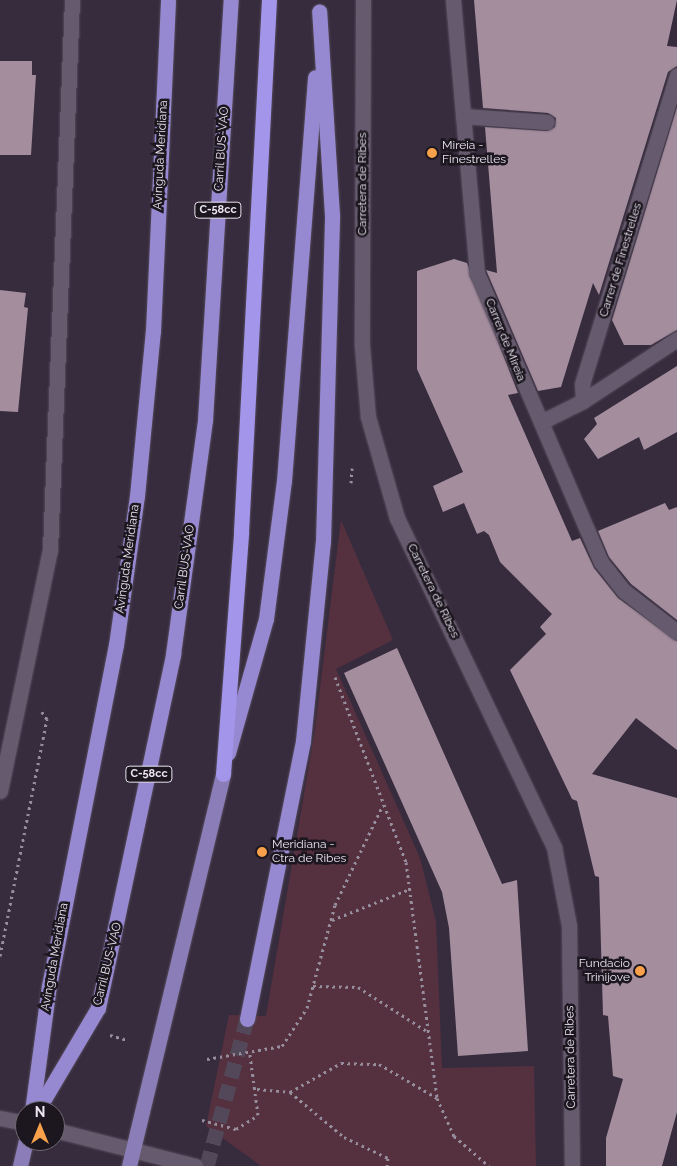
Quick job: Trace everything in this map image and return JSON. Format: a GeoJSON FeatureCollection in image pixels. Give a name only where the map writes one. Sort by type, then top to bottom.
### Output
{"type":"FeatureCollection","features":[{"type":"Feature","properties":{"kind":"highway","name":"Avinguda Meridiana"},"geometry":{"type":"LineString","coordinates":[[33,1101],[49,986],[116,645],[137,496],[153,331],[168,0]]}},
{"type":"Feature","properties":{"kind":"highway","name":"Carril BUS-VAO"},"geometry":{"type":"LineString","coordinates":[[44,1101],[98,1008],[173,654],[205,420],[231,0]]}},
{"type":"Feature","properties":{"kind":"highway"},"geometry":{"type":"LineString","coordinates":[[223,774],[241,522],[269,0]]}},
{"type":"Feature","properties":{"kind":"highway"},"geometry":{"type":"LineString","coordinates":[[223,774],[266,619],[284,481],[299,332],[319,6]]}},
{"type":"Feature","properties":{"kind":"highway"},"geometry":{"type":"LineString","coordinates":[[248,1019],[303,741],[323,542],[332,215],[319,6]]}},
{"type":"Feature","properties":{"kind":"main road"},"geometry":{"type":"LineString","coordinates":[[129,1166],[223,774]]}},
{"type":"Feature","properties":{"kind":"main road"},"geometry":{"type":"LineString","coordinates":[[20,1166],[24,1151]]}},
{"type":"Feature","properties":{"kind":"street"},"geometry":{"type":"LineString","coordinates":[[0,791],[50,550],[72,0]]}},
{"type":"Feature","properties":{"kind":"street","name":"Carretera de Ribes"},"geometry":{"type":"LineString","coordinates":[[363,0],[362,346],[368,417],[397,518],[554,847],[569,926],[572,1166]]}},
{"type":"Feature","properties":{"kind":"street","name":"Carrer de Mireia"},"geometry":{"type":"LineString","coordinates":[[453,0],[477,272],[609,575],[677,632]]}},
{"type":"Feature","properties":{"kind":"street","name":"Carrer de Finestrelles"},"geometry":{"type":"LineString","coordinates":[[583,401],[582,384],[677,75]]}},
{"type":"Feature","properties":{"kind":"street"},"geometry":{"type":"LineString","coordinates":[[462,116],[547,122]]}},
{"type":"Feature","properties":{"kind":"street"},"geometry":{"type":"LineString","coordinates":[[541,422],[583,401],[677,340]]}},
{"type":"Feature","properties":{"kind":"street"},"geometry":{"type":"LineString","coordinates":[[0,1118],[15,1122]]}},
{"type":"Feature","properties":{"kind":"street"},"geometry":{"type":"LineString","coordinates":[[65,1132],[196,1166]]}},
{"type":"Feature","properties":{"kind":"path"},"geometry":{"type":"LineString","coordinates":[[351,487],[352,468]]}},
{"type":"Feature","properties":{"kind":"path"},"geometry":{"type":"LineString","coordinates":[[332,669],[406,862],[437,1098],[454,1136],[489,1166]]}},
{"type":"Feature","properties":{"kind":"path"},"geometry":{"type":"LineString","coordinates":[[0,956],[47,719],[22,685]]}},
{"type":"Feature","properties":{"kind":"path"},"geometry":{"type":"LineString","coordinates":[[207,1059],[250,1055],[282,1046],[307,1008],[331,920],[383,805]]}},
{"type":"Feature","properties":{"kind":"path"},"geometry":{"type":"LineString","coordinates":[[331,920],[410,889]]}},
{"type":"Feature","properties":{"kind":"path"},"geometry":{"type":"LineString","coordinates":[[313,986],[358,987],[428,1032]]}},
{"type":"Feature","properties":{"kind":"path"},"geometry":{"type":"LineString","coordinates":[[110,1035],[128,1040]]}},
{"type":"Feature","properties":{"kind":"path"},"geometry":{"type":"LineString","coordinates":[[202,1120],[236,1129],[258,1115],[257,1089],[250,1055]]}},
{"type":"Feature","properties":{"kind":"path"},"geometry":{"type":"LineString","coordinates":[[290,1092],[341,1063],[379,1064],[437,1098]]}},
{"type":"Feature","properties":{"kind":"path"},"geometry":{"type":"LineString","coordinates":[[257,1089],[290,1092],[344,1137],[388,1158],[387,1166]]}},
{"type":"Feature","properties":{"kind":"shaded area"},"geometry":{"type":"Polygon","coordinates":[[[341,520],[393,640],[336,669],[420,858],[436,922],[442,1068],[534,1066],[536,1166],[261,1166],[206,1126],[229,1015],[266,1016],[314,736],[341,520]]]}},
{"type":"Feature","properties":{"kind":"building"},"geometry":{"type":"Polygon","coordinates":[[[474,0],[677,0],[667,46],[677,47],[677,66],[668,72],[599,295],[593,283],[561,387],[538,391],[486,270],[497,273],[485,127],[547,131],[555,127],[556,118],[548,113],[483,108],[474,0]]]}},
{"type":"Feature","properties":{"kind":"building"},"geometry":{"type":"Polygon","coordinates":[[[0,61],[32,61],[32,75],[36,75],[31,155],[0,155],[0,61]]]}},
{"type":"Feature","properties":{"kind":"building"},"geometry":{"type":"Polygon","coordinates":[[[677,107],[677,330],[651,345],[624,345],[612,320],[677,107]]]}},
{"type":"Feature","properties":{"kind":"building"},"geometry":{"type":"Polygon","coordinates":[[[454,259],[467,263],[518,393],[508,395],[572,541],[580,538],[594,568],[618,598],[677,641],[677,750],[636,718],[592,774],[677,798],[677,1112],[662,1166],[606,1166],[606,1138],[623,1079],[613,1076],[608,1016],[603,1015],[599,877],[595,876],[577,801],[572,799],[510,670],[546,634],[540,627],[552,614],[500,562],[489,535],[484,531],[477,534],[464,503],[443,512],[433,486],[463,472],[417,369],[417,271],[454,259]]]}},
{"type":"Feature","properties":{"kind":"building"},"geometry":{"type":"Polygon","coordinates":[[[0,290],[26,293],[24,307],[28,308],[18,412],[0,411],[0,290]]]}},
{"type":"Feature","properties":{"kind":"building"},"geometry":{"type":"Polygon","coordinates":[[[677,366],[677,432],[644,450],[639,437],[598,459],[584,439],[597,424],[594,418],[677,366]]]}},
{"type":"Feature","properties":{"kind":"building"},"geometry":{"type":"Polygon","coordinates":[[[665,503],[669,510],[677,507],[677,620],[631,584],[609,557],[598,531],[665,503]]]}},
{"type":"Feature","properties":{"kind":"building"},"geometry":{"type":"Polygon","coordinates":[[[397,648],[502,884],[517,880],[528,1051],[458,1056],[449,928],[442,892],[344,673],[397,648]]]}},
{"type":"Feature","properties":{"kind":"tunnel"},"geometry":{"type":"LineString","coordinates":[[207,1166],[247,1019]]}},
{"type":"Feature","properties":{"kind":"place","name":"Mireia - Finestrelles"},"geometry":{"type":"Point","coordinates":[432,153]}},
{"type":"Feature","properties":{"kind":"place","name":"Meridiana - Ctra de Ribes"},"geometry":{"type":"Point","coordinates":[262,852]}},
{"type":"Feature","properties":{"kind":"place","name":"Fundacio Trinijove"},"geometry":{"type":"Point","coordinates":[640,971]}}]}
